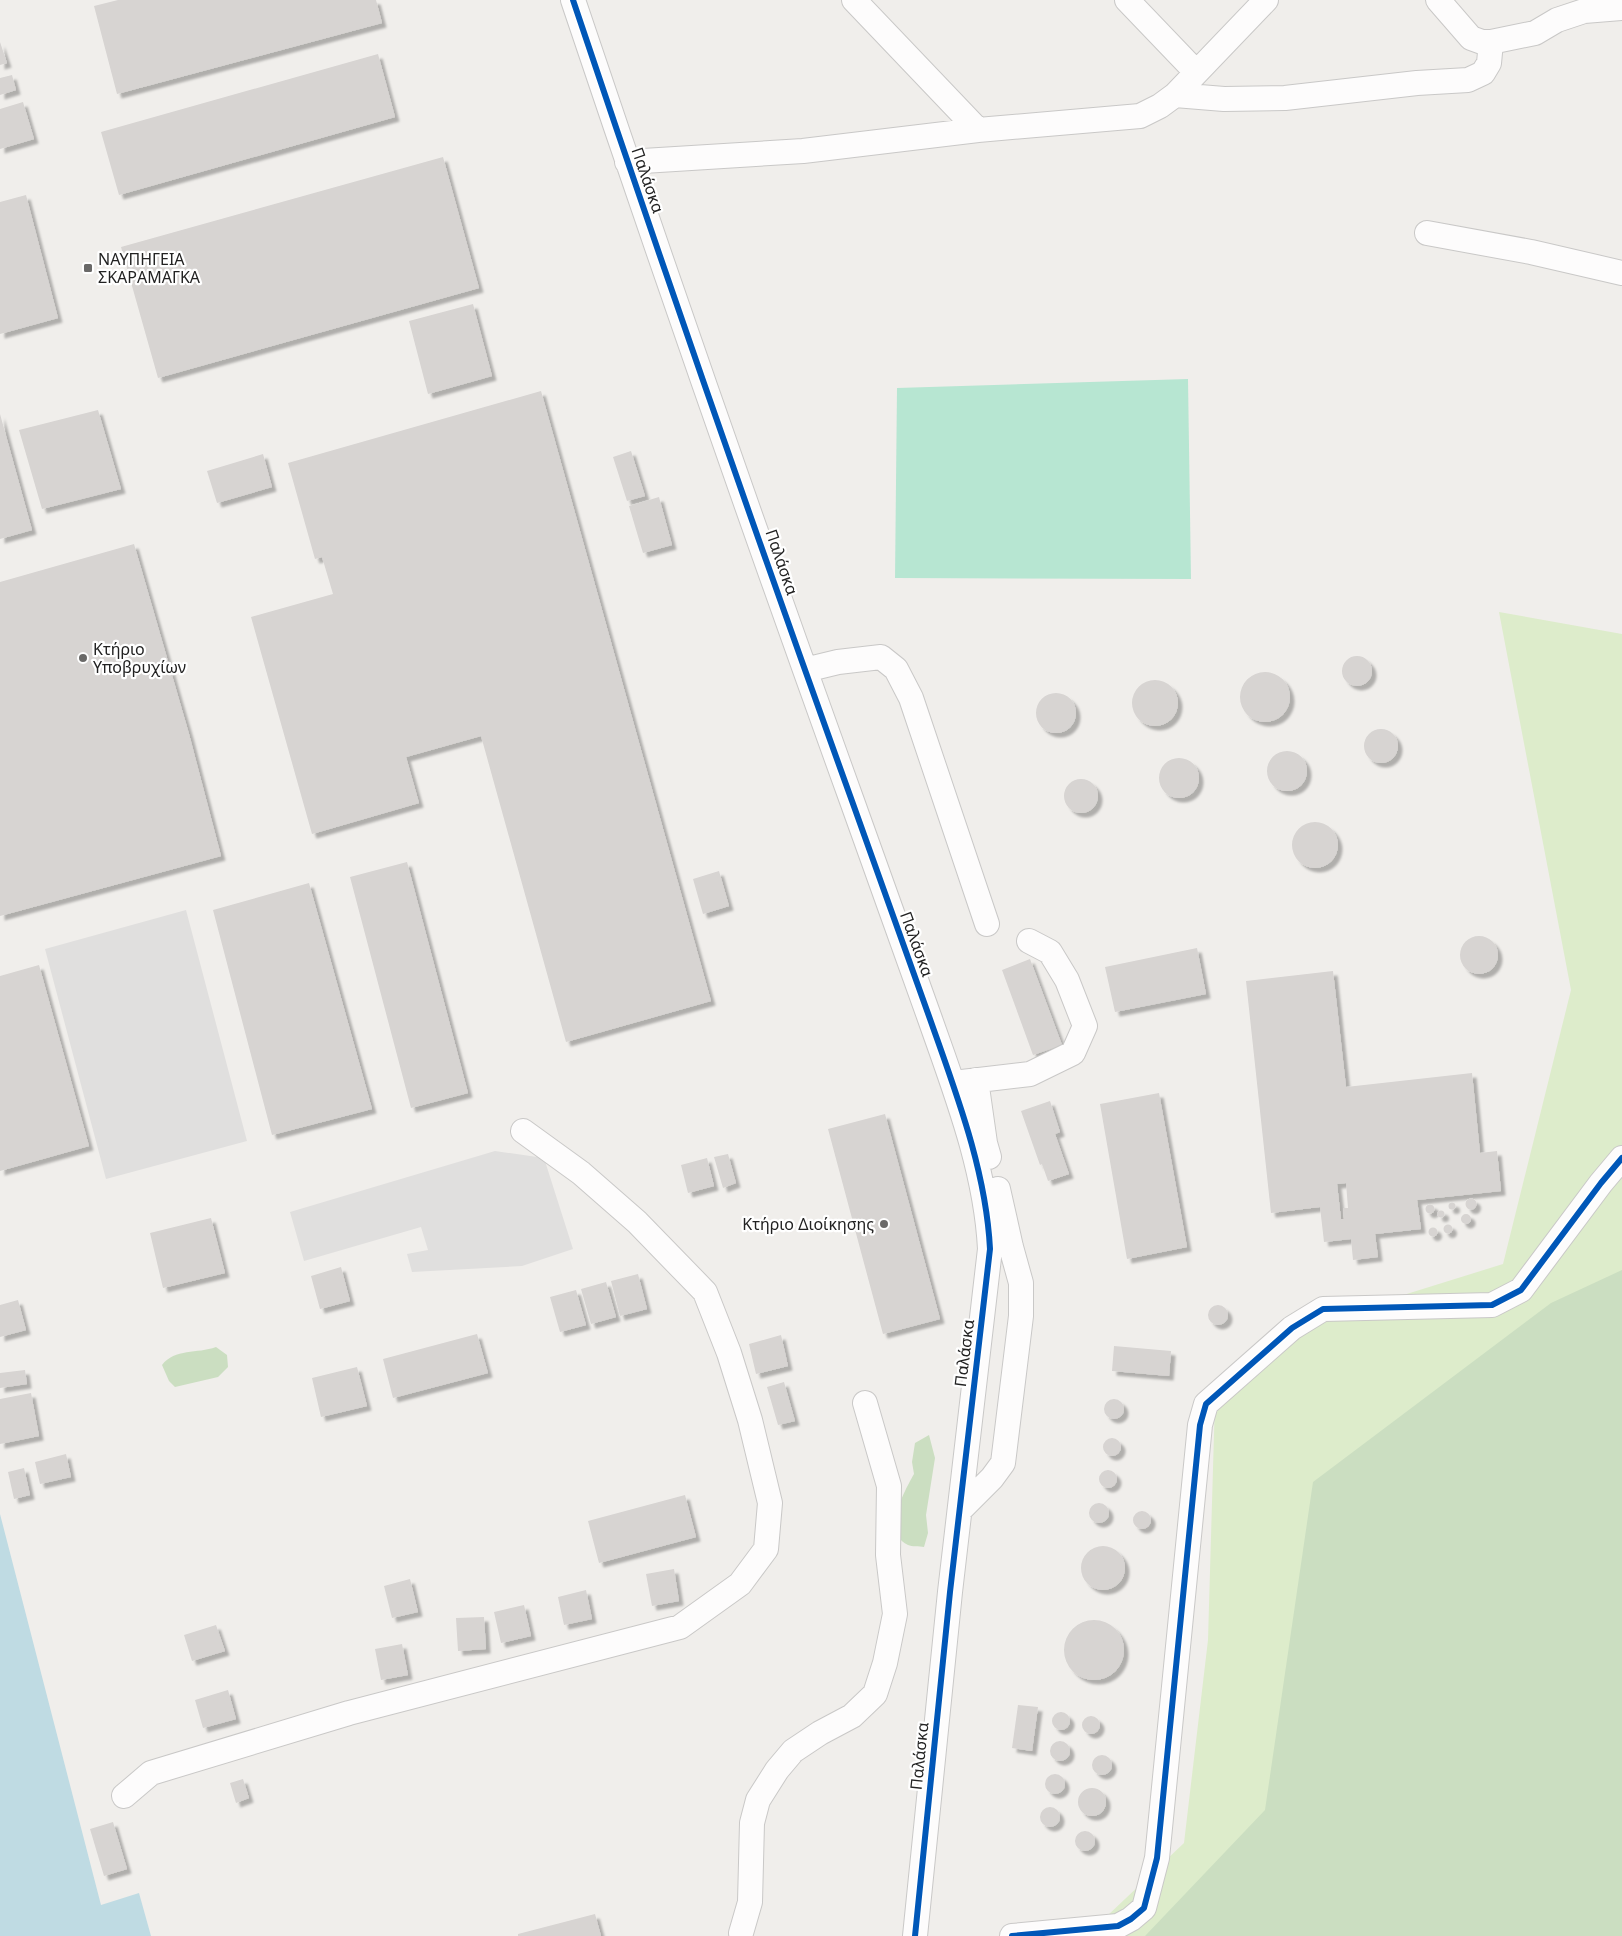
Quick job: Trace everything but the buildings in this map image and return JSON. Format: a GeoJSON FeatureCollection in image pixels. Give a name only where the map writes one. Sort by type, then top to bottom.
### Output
{"type":"FeatureCollection","features":[{"type":"Feature","properties":{"kind":"street","name":"Παλάσκα"},"geometry":{"type":"LineString","coordinates":[[573,0],[627,162],[805,670],[953,1083],[981,1180],[988,1217],[990,1249],[914,1936]]}},
{"type":"Feature","properties":{"kind":"street"},"geometry":{"type":"LineString","coordinates":[[854,0],[978,130]]}},
{"type":"Feature","properties":{"kind":"street"},"geometry":{"type":"LineString","coordinates":[[1127,0],[1196,72]]}},
{"type":"Feature","properties":{"kind":"street"},"geometry":{"type":"LineString","coordinates":[[627,162],[803,151],[978,130],[1140,116],[1160,106],[1175,95],[1266,0]]}},
{"type":"Feature","properties":{"kind":"street"},"geometry":{"type":"LineString","coordinates":[[1438,0],[1472,38],[1482,42],[1491,42],[1535,33],[1557,20],[1584,11],[1622,8]]}},
{"type":"Feature","properties":{"kind":"street"},"geometry":{"type":"LineString","coordinates":[[1175,95],[1224,99],[1285,98],[1417,83],[1468,80],[1483,73],[1489,63],[1491,42]]}},
{"type":"Feature","properties":{"kind":"street"},"geometry":{"type":"LineString","coordinates":[[1427,233],[1531,252],[1622,273]]}},
{"type":"Feature","properties":{"kind":"street"},"geometry":{"type":"LineString","coordinates":[[805,670],[838,662],[881,657],[896,669],[912,698],[987,924]]}},
{"type":"Feature","properties":{"kind":"street"},"geometry":{"type":"LineString","coordinates":[[953,1083],[1030,1074],[1073,1053],[1085,1026],[1067,980],[1050,952],[1029,941]]}},
{"type":"Feature","properties":{"kind":"street"},"geometry":{"type":"LineString","coordinates":[[960,1510],[992,1478],[1003,1464],[1021,1316],[1021,1283],[985,1144],[976,1080]]}},
{"type":"Feature","properties":{"kind":"street"},"geometry":{"type":"LineString","coordinates":[[124,1796],[151,1773],[330,1718],[680,1627],[740,1584],[766,1548],[770,1503],[768,1494],[750,1420],[729,1353],[705,1292],[637,1222],[580,1173],[523,1131]]}},
{"type":"Feature","properties":{"kind":"street"},"geometry":{"type":"LineString","coordinates":[[1012,1936],[1118,1926],[1131,1919],[1144,1908],[1157,1858],[1200,1425],[1206,1404],[1292,1328],[1322,1309],[1492,1305],[1521,1290],[1622,1158]]}},
{"type":"Feature","properties":{"kind":"street"},"geometry":{"type":"LineString","coordinates":[[741,1933],[750,1902],[752,1822],[758,1800],[777,1770],[794,1751],[820,1733],[852,1716],[875,1694],[885,1663],[894,1614],[888,1555],[889,1486],[865,1403]]}},
{"type":"Feature","properties":{"kind":"green space"},"geometry":{"type":"Polygon","coordinates":[[[1188,379],[1191,579],[895,578],[897,388],[1188,379]]]}},
{"type":"Feature","properties":{"kind":"green space"},"geometry":{"type":"Polygon","coordinates":[[[1499,612],[1622,634],[1622,1936],[1086,1936],[1184,1843],[1208,1640],[1215,1400],[1320,1321],[1503,1264],[1571,990],[1499,612]]]}},
{"type":"Feature","properties":{"kind":"green space"},"geometry":{"type":"Polygon","coordinates":[[[1622,1270],[1622,1936],[1145,1936],[1265,1810],[1313,1482],[1551,1303],[1622,1270]]]}},
{"type":"Feature","properties":{"kind":"green space"},"geometry":{"type":"Polygon","coordinates":[[[216,1347],[227,1355],[228,1367],[218,1377],[175,1387],[169,1381],[162,1365],[167,1360],[180,1354],[216,1347]]]}},
{"type":"Feature","properties":{"kind":"green space"},"geometry":{"type":"Polygon","coordinates":[[[929,1435],[935,1458],[926,1515],[928,1533],[924,1547],[911,1546],[900,1539],[896,1531],[897,1511],[914,1474],[912,1462],[915,1443],[929,1435]]]}},
{"type":"Feature","properties":{"kind":"shaded area"},"geometry":{"type":"Polygon","coordinates":[[[186,910],[247,1141],[106,1179],[45,949],[186,910]]]}},
{"type":"Feature","properties":{"kind":"shaded area"},"geometry":{"type":"Polygon","coordinates":[[[495,1151],[544,1158],[573,1249],[522,1266],[412,1272],[407,1254],[428,1250],[421,1227],[304,1261],[290,1212],[495,1151]]]}},
{"type":"Feature","properties":{"kind":"water"},"geometry":{"type":"Polygon","coordinates":[[[0,1514],[101,1905],[139,1893],[151,1936],[0,1936],[0,1514]]]}},
{"type":"Feature","properties":{"kind":"cycle path"},"geometry":{"type":"LineString","coordinates":[[573,0],[745,501],[950,1075],[968,1132],[983,1190],[990,1249],[950,1592],[915,1936]]}},
{"type":"Feature","properties":{"kind":"cycle path"},"geometry":{"type":"LineString","coordinates":[[1012,1936],[1118,1926],[1131,1919],[1144,1908],[1157,1858],[1200,1425],[1206,1404],[1292,1328],[1323,1309],[1492,1305],[1521,1290],[1622,1158]]}},
{"type":"Feature","properties":{"kind":"place","name":"ΝΑΥΠΗΓΕΙΑ ΣΚΑΡΑΜΑΓΚΑ"},"geometry":{"type":"Point","coordinates":[88,268]}},
{"type":"Feature","properties":{"kind":"place","name":"Κτήριο Υποβρυχίων"},"geometry":{"type":"Point","coordinates":[83,658]}},
{"type":"Feature","properties":{"kind":"place","name":"Κτήριο Διοίκησης"},"geometry":{"type":"Point","coordinates":[884,1224]}}]}
